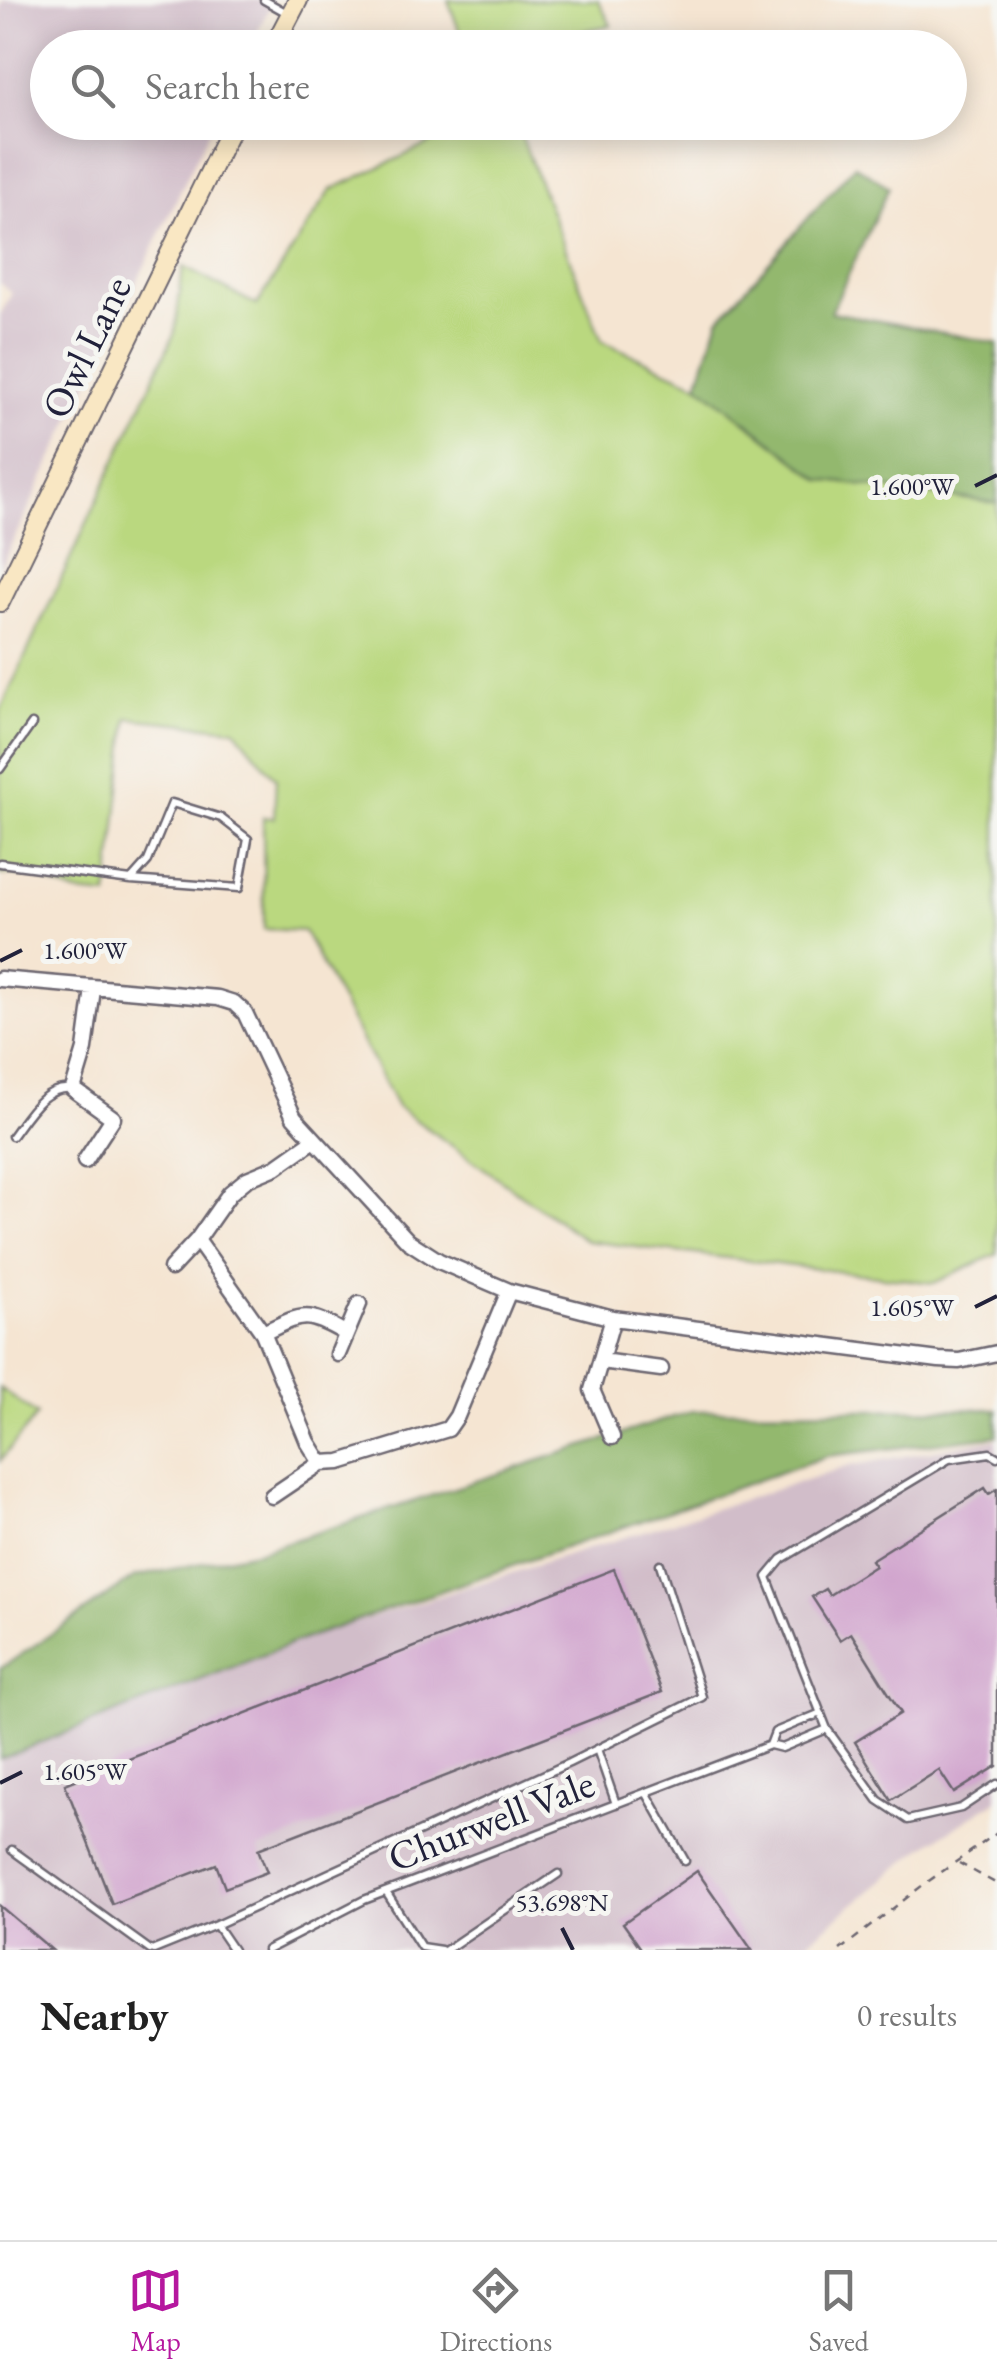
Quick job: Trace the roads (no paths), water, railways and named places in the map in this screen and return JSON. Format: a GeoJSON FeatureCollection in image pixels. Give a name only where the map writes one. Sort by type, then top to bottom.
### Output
{"type":"FeatureCollection","features":[{"type":"Feature","properties":{"kind":"main road"},"geometry":{"type":"LineString","coordinates":[[283,30],[294,7]]}},
{"type":"Feature","properties":{"kind":"main road","name":"Owl Lane"},"geometry":{"type":"LineString","coordinates":[[0,602],[225,140]]}},
{"type":"Feature","properties":{"kind":"street"},"geometry":{"type":"LineString","coordinates":[[0,978],[218,998],[234,1003],[245,1013],[294,1117],[408,1240],[439,1260],[509,1290],[613,1318],[921,1358],[959,1361],[997,1352]]}},
{"type":"Feature","properties":{"kind":"street"},"geometry":{"type":"LineString","coordinates":[[85,1160],[113,1118],[73,1089],[85,1049],[93,989]]}},
{"type":"Feature","properties":{"kind":"street"},"geometry":{"type":"LineString","coordinates":[[171,1268],[198,1240],[230,1192],[314,1141]]}},
{"type":"Feature","properties":{"kind":"street"},"geometry":{"type":"LineString","coordinates":[[198,1240],[263,1332],[308,1442],[321,1462]]}},
{"type":"Feature","properties":{"kind":"street"},"geometry":{"type":"LineString","coordinates":[[272,1496],[321,1462],[340,1462],[448,1429],[457,1416],[509,1290]]}},
{"type":"Feature","properties":{"kind":"street"},"geometry":{"type":"LineString","coordinates":[[338,1354],[359,1304]]}},
{"type":"Feature","properties":{"kind":"street"},"geometry":{"type":"LineString","coordinates":[[263,1332],[300,1315],[321,1320],[345,1333]]}},
{"type":"Feature","properties":{"kind":"street"},"geometry":{"type":"LineString","coordinates":[[612,1437],[592,1390],[613,1318]]}},
{"type":"Feature","properties":{"kind":"street"},"geometry":{"type":"LineString","coordinates":[[600,1361],[661,1369]]}},
{"type":"Feature","properties":{"kind":"lane"},"geometry":{"type":"LineString","coordinates":[[264,0],[294,7]]}},
{"type":"Feature","properties":{"kind":"lane"},"geometry":{"type":"LineString","coordinates":[[0,769],[32,724]]}},
{"type":"Feature","properties":{"kind":"lane"},"geometry":{"type":"LineString","coordinates":[[0,864],[132,880],[239,888],[248,839],[221,818],[172,803],[148,860],[132,880]]}},
{"type":"Feature","properties":{"kind":"lane"},"geometry":{"type":"LineString","coordinates":[[12,1136],[48,1093],[73,1089]]}},
{"type":"Feature","properties":{"kind":"lane"},"geometry":{"type":"LineString","coordinates":[[997,1457],[990,1454],[949,1459],[782,1560],[767,1577],[827,1729],[878,1800],[908,1820],[960,1808],[997,1784]]}},
{"type":"Feature","properties":{"kind":"lane"},"geometry":{"type":"LineString","coordinates":[[12,1850],[152,1950],[216,1926],[702,1696],[660,1564]]}},
{"type":"Feature","properties":{"kind":"lane"},"geometry":{"type":"LineString","coordinates":[[821,1713],[775,1732],[770,1744],[782,1748],[827,1729]]}},
{"type":"Feature","properties":{"kind":"lane","name":"Churwell Vale"},"geometry":{"type":"LineString","coordinates":[[266,1950],[386,1892],[770,1744]]}},
{"type":"Feature","properties":{"kind":"lane"},"geometry":{"type":"LineString","coordinates":[[597,1749],[616,1804]]}},
{"type":"Feature","properties":{"kind":"lane"},"geometry":{"type":"LineString","coordinates":[[646,1792],[685,1861]]}},
{"type":"Feature","properties":{"kind":"lane"},"geometry":{"type":"LineString","coordinates":[[386,1892],[420,1948],[444,1950],[558,1874]]}},
{"type":"Feature","properties":{"kind":"lane"},"geometry":{"type":"LineString","coordinates":[[216,1926],[234,1950]]}}]}
